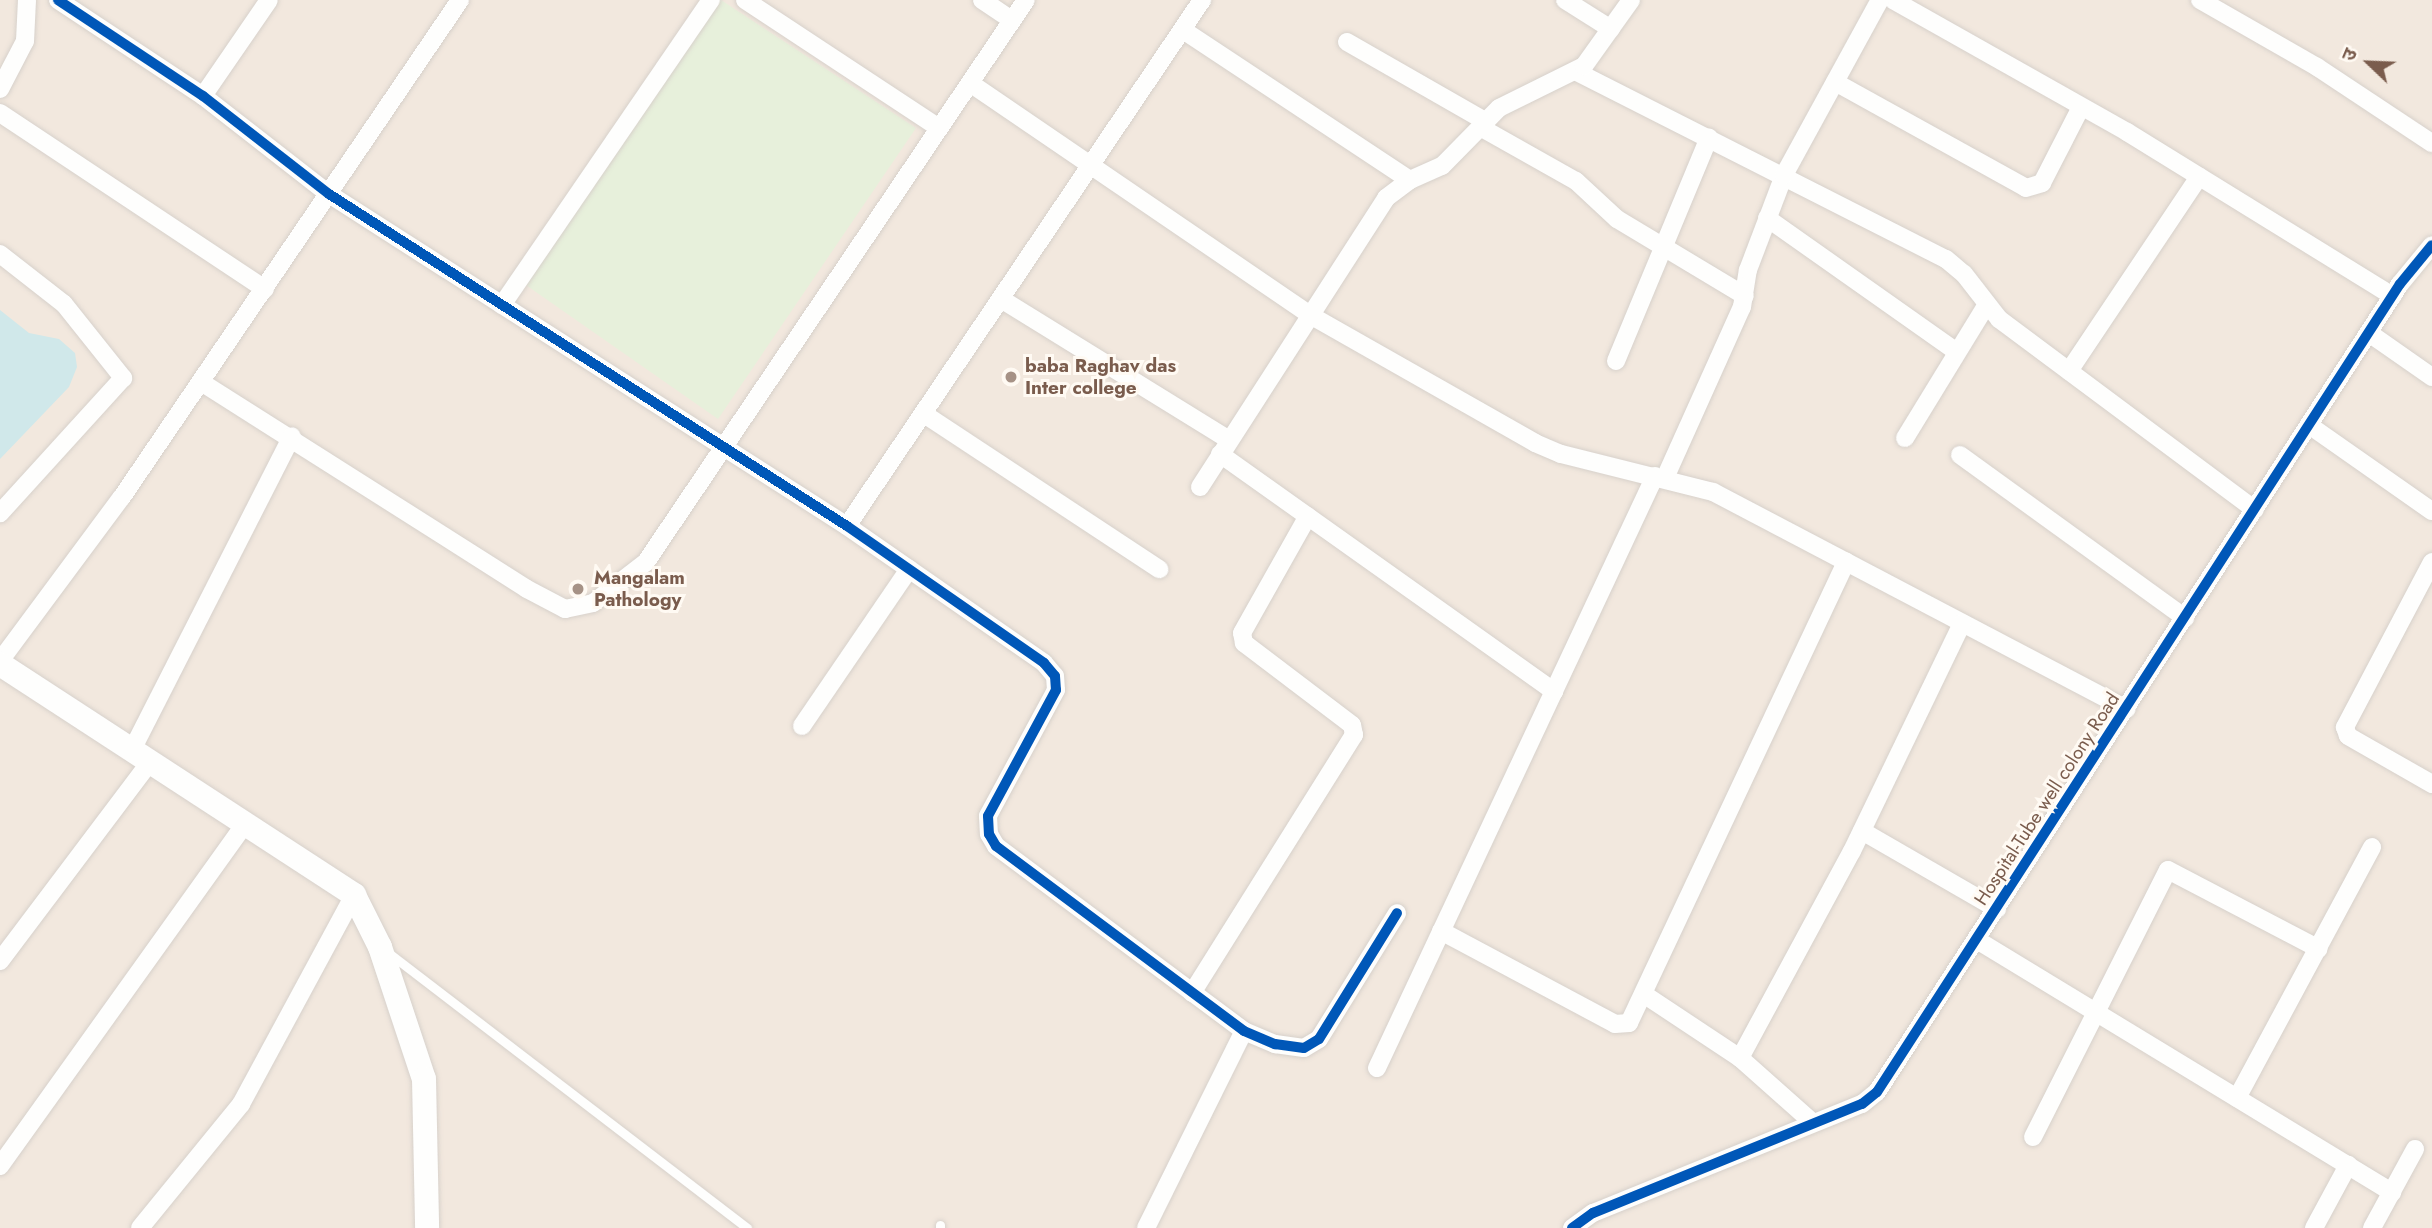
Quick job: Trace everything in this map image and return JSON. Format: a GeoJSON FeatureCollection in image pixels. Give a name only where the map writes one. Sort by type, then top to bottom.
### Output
{"type":"FeatureCollection","features":[{"type":"Feature","properties":{"kind":"main road"},"geometry":{"type":"LineString","coordinates":[[0,663],[354,895],[380,947],[424,1079],[427,1228]]}},
{"type":"Feature","properties":{"kind":"street"},"geometry":{"type":"LineString","coordinates":[[0,89],[24,41],[27,0]]}},
{"type":"Feature","properties":{"kind":"street"},"geometry":{"type":"LineString","coordinates":[[58,0],[203,96],[329,194],[847,526],[1044,663],[1055,676],[1056,690],[988,816],[989,834],[996,846],[1244,1031],[1285,1046],[1304,1048],[1319,1039],[1397,913]]}},
{"type":"Feature","properties":{"kind":"street"},"geometry":{"type":"LineString","coordinates":[[203,96],[270,0]]}},
{"type":"Feature","properties":{"kind":"street"},"geometry":{"type":"LineString","coordinates":[[0,663],[201,382],[460,0]]}},
{"type":"Feature","properties":{"kind":"street"},"geometry":{"type":"LineString","coordinates":[[502,305],[710,0]]}},
{"type":"Feature","properties":{"kind":"street"},"geometry":{"type":"LineString","coordinates":[[745,0],[939,128]]}},
{"type":"Feature","properties":{"kind":"street"},"geometry":{"type":"LineString","coordinates":[[982,0],[1012,20]]}},
{"type":"Feature","properties":{"kind":"street"},"geometry":{"type":"LineString","coordinates":[[201,382],[292,436],[565,609],[593,603],[646,562],[1026,0]]}},
{"type":"Feature","properties":{"kind":"street"},"geometry":{"type":"LineString","coordinates":[[847,526],[1202,0]]}},
{"type":"Feature","properties":{"kind":"street"},"geometry":{"type":"LineString","coordinates":[[1565,0],[1611,29]]}},
{"type":"Feature","properties":{"kind":"street"},"geometry":{"type":"LineString","coordinates":[[1200,487],[1386,198],[1410,180],[1442,166],[1499,108],[1584,66],[1631,0]]}},
{"type":"Feature","properties":{"kind":"street"},"geometry":{"type":"LineString","coordinates":[[1377,1068],[1554,691],[1660,477],[1745,296],[1748,270],[1784,175],[1880,0]]}},
{"type":"Feature","properties":{"kind":"street"},"geometry":{"type":"LineString","coordinates":[[1893,0],[2081,107],[2393,296]]}},
{"type":"Feature","properties":{"kind":"street"},"geometry":{"type":"LineString","coordinates":[[2200,0],[2316,66],[2432,143]]}},
{"type":"Feature","properties":{"kind":"street"},"geometry":{"type":"LineString","coordinates":[[1183,30],[1410,180]]}},
{"type":"Feature","properties":{"kind":"street"},"geometry":{"type":"LineString","coordinates":[[1347,42],[1576,181],[1617,219],[1745,296]]}},
{"type":"Feature","properties":{"kind":"street"},"geometry":{"type":"LineString","coordinates":[[1575,71],[1946,259],[1964,274],[1986,306],[2255,509]]}},
{"type":"Feature","properties":{"kind":"street"},"geometry":{"type":"LineString","coordinates":[[1835,82],[2026,188],[2042,183],[2081,107]]}},
{"type":"Feature","properties":{"kind":"street"},"geometry":{"type":"LineString","coordinates":[[970,83],[1310,315],[1535,443],[1568,456],[1713,492],[2126,709]]}},
{"type":"Feature","properties":{"kind":"street"},"geometry":{"type":"LineString","coordinates":[[0,113],[265,289]]}},
{"type":"Feature","properties":{"kind":"street"},"geometry":{"type":"LineString","coordinates":[[1616,361],[1709,138]]}},
{"type":"Feature","properties":{"kind":"street"},"geometry":{"type":"LineString","coordinates":[[2069,371],[2199,177]]}},
{"type":"Feature","properties":{"kind":"street"},"geometry":{"type":"LineString","coordinates":[[1767,218],[1957,352]]}},
{"type":"Feature","properties":{"kind":"street","name":"Hospital-Tube well colony Road"},"geometry":{"type":"LineString","coordinates":[[1572,1228],[1593,1213],[1862,1104],[1877,1092],[2368,333],[2432,246]]}},
{"type":"Feature","properties":{"kind":"street"},"geometry":{"type":"LineString","coordinates":[[0,254],[64,304],[123,378],[0,513]]}},
{"type":"Feature","properties":{"kind":"street"},"geometry":{"type":"LineString","coordinates":[[1001,299],[1225,447],[1308,516],[1554,691]]}},
{"type":"Feature","properties":{"kind":"street"},"geometry":{"type":"LineString","coordinates":[[1905,438],[1986,306]]}},
{"type":"Feature","properties":{"kind":"street"},"geometry":{"type":"LineString","coordinates":[[2368,333],[2432,377]]}},
{"type":"Feature","properties":{"kind":"street"},"geometry":{"type":"LineString","coordinates":[[924,414],[1158,569]]}},
{"type":"Feature","properties":{"kind":"street"},"geometry":{"type":"LineString","coordinates":[[2309,425],[2432,511]]}},
{"type":"Feature","properties":{"kind":"street"},"geometry":{"type":"LineString","coordinates":[[0,961],[141,756],[292,436]]}},
{"type":"Feature","properties":{"kind":"street"},"geometry":{"type":"LineString","coordinates":[[1960,455],[2185,618]]}},
{"type":"Feature","properties":{"kind":"street"},"geometry":{"type":"LineString","coordinates":[[1192,993],[1354,735],[1352,725],[1244,643],[1242,633],[1308,516]]}},
{"type":"Feature","properties":{"kind":"street"},"geometry":{"type":"LineString","coordinates":[[1441,931],[1615,1024],[1629,1023],[1645,995],[1846,562]]}},
{"type":"Feature","properties":{"kind":"street"},"geometry":{"type":"LineString","coordinates":[[2432,562],[2344,727],[2348,736],[2432,784]]}},
{"type":"Feature","properties":{"kind":"street"},"geometry":{"type":"LineString","coordinates":[[802,726],[909,569]]}},
{"type":"Feature","properties":{"kind":"street"},"geometry":{"type":"LineString","coordinates":[[2416,588],[2432,598]]}},
{"type":"Feature","properties":{"kind":"street"},"geometry":{"type":"LineString","coordinates":[[1740,1058],[1862,831],[1962,623]]}},
{"type":"Feature","properties":{"kind":"street"},"geometry":{"type":"LineString","coordinates":[[0,1166],[245,824]]}},
{"type":"Feature","properties":{"kind":"street"},"geometry":{"type":"LineString","coordinates":[[1862,831],[1997,909]]}},
{"type":"Feature","properties":{"kind":"street"},"geometry":{"type":"LineString","coordinates":[[2237,1098],[2372,847]]}},
{"type":"Feature","properties":{"kind":"street"},"geometry":{"type":"LineString","coordinates":[[2033,1137],[2168,870],[2319,949]]}},
{"type":"Feature","properties":{"kind":"street"},"geometry":{"type":"LineString","coordinates":[[140,1228],[241,1104],[354,895]]}},
{"type":"Feature","properties":{"kind":"street"},"geometry":{"type":"LineString","coordinates":[[1977,940],[2392,1192]]}},
{"type":"Feature","properties":{"kind":"street"},"geometry":{"type":"LineString","coordinates":[[1645,995],[1740,1058],[1812,1122]]}},
{"type":"Feature","properties":{"kind":"street"},"geometry":{"type":"LineString","coordinates":[[1146,1228],[1244,1031]]}},
{"type":"Feature","properties":{"kind":"street"},"geometry":{"type":"LineString","coordinates":[[2372,1228],[2415,1149]]}},
{"type":"Feature","properties":{"kind":"street"},"geometry":{"type":"LineString","coordinates":[[2314,1228],[2348,1165]]}},
{"type":"Feature","properties":{"kind":"lane"},"geometry":{"type":"LineString","coordinates":[[380,947],[747,1228]]}},
{"type":"Feature","properties":{"kind":"shaded area"},"geometry":{"type":"Polygon","coordinates":[[[0,0],[2432,0],[2432,1228],[0,1228],[0,0]]]}},
{"type":"Feature","properties":{"kind":"green space"},"geometry":{"type":"Polygon","coordinates":[[[714,0],[721,0],[916,128],[718,419],[523,283],[714,0]]]}},
{"type":"Feature","properties":{"kind":"water"},"geometry":{"type":"Polygon","coordinates":[[[0,310],[29,333],[59,339],[75,353],[77,367],[69,387],[0,459],[0,310]]]}},
{"type":"Feature","properties":{"kind":"cycle path"},"geometry":{"type":"LineString","coordinates":[[58,0],[203,96],[329,194],[847,526],[1044,663],[1055,676],[1056,690],[988,816],[989,834],[996,846],[1244,1031],[1275,1044],[1304,1048],[1319,1039],[1397,913]]}},
{"type":"Feature","properties":{"kind":"cycle path"},"geometry":{"type":"LineString","coordinates":[[1572,1228],[1593,1213],[1862,1104],[1877,1092],[2400,284],[2432,245]]}},
{"type":"Feature","properties":{"kind":"place","name":"baba Raghav das Inter college"},"geometry":{"type":"Point","coordinates":[1011,377]}},
{"type":"Feature","properties":{"kind":"place","name":"Mangalam Pathology"},"geometry":{"type":"Point","coordinates":[578,589]}}]}
